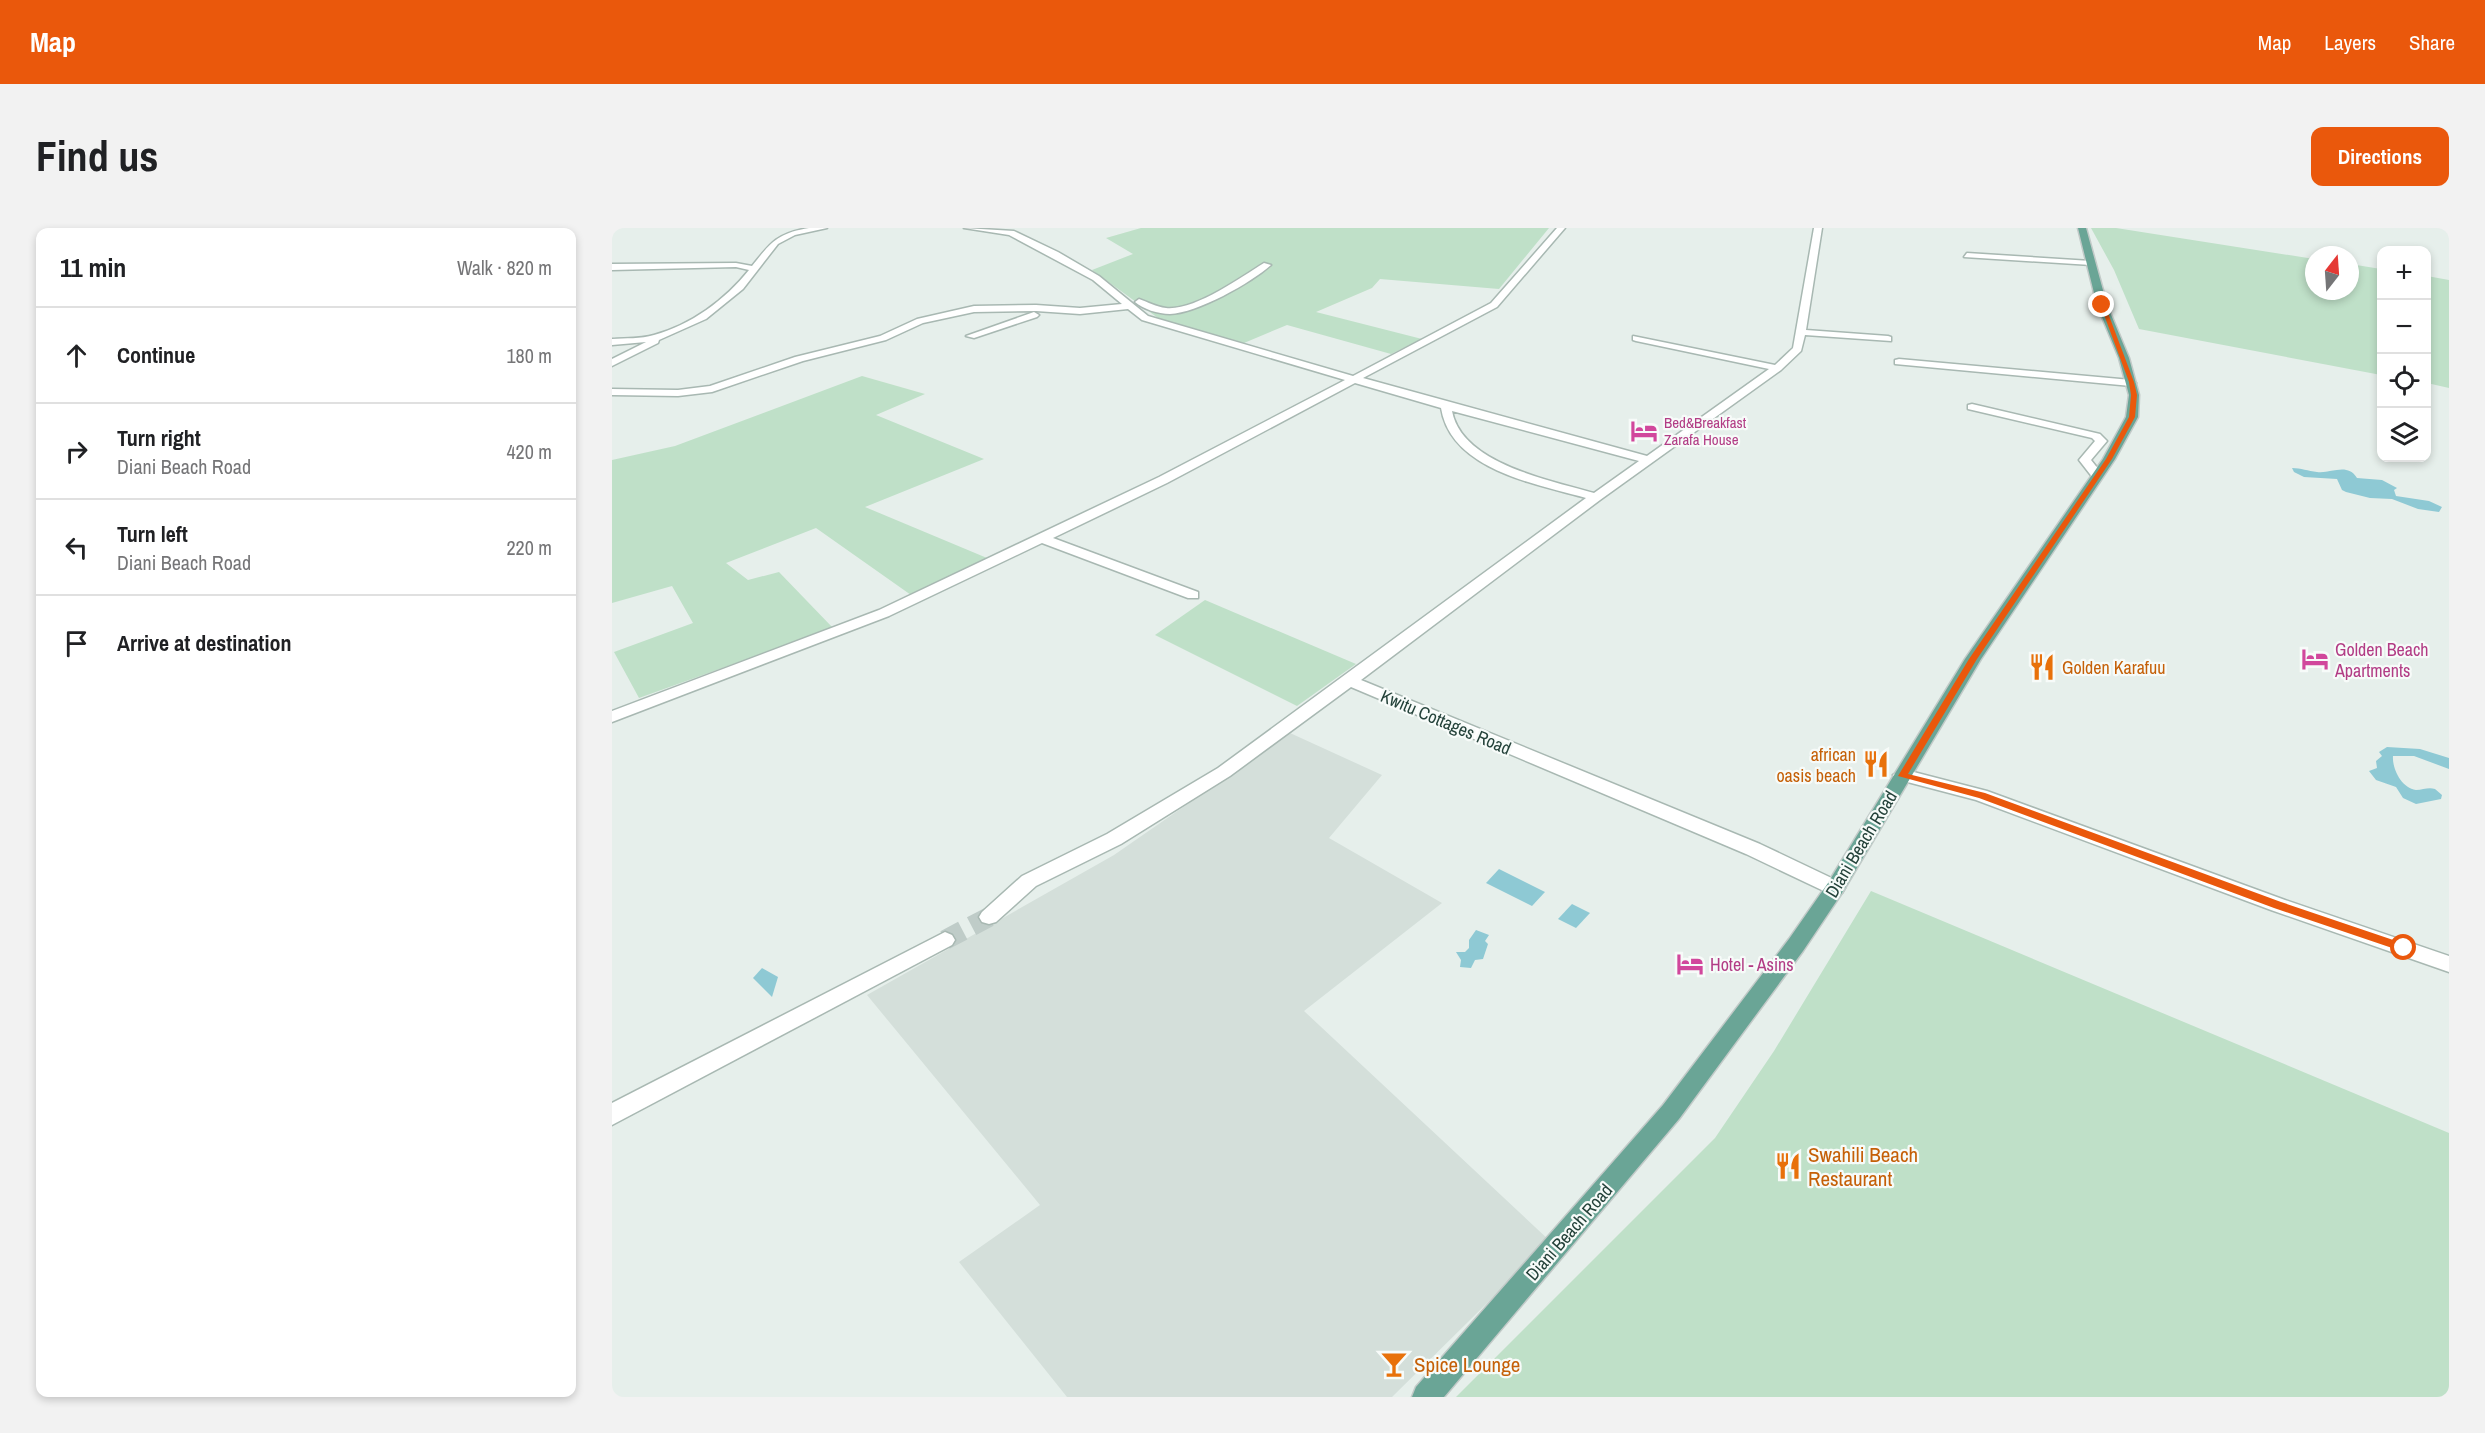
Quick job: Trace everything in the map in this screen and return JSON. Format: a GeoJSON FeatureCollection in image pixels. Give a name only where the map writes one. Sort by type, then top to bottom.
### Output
{"type":"FeatureCollection","features":[{"type":"Feature","properties":{"kind":"main road","name":"Diani Beach Road"},"geometry":{"type":"LineString","coordinates":[[1426,1397],[1671,1112],[1796,945],[1835,888],[1973,659],[2097,475],[2132,417],[2134,395],[2131,382],[2102,305],[2082,228]]}},
{"type":"Feature","properties":{"kind":"street"},"geometry":{"type":"LineString","coordinates":[[612,363],[708,314],[740,287],[780,238],[823,228]]}},
{"type":"Feature","properties":{"kind":"street"},"geometry":{"type":"LineString","coordinates":[[969,228],[1011,233],[1055,254],[1115,293],[1160,310],[1176,310],[1232,287],[1267,265]]}},
{"type":"Feature","properties":{"kind":"street"},"geometry":{"type":"LineString","coordinates":[[1011,233],[1027,228]]}},
{"type":"Feature","properties":{"kind":"street"},"geometry":{"type":"LineString","coordinates":[[612,717],[884,613],[1163,480],[1494,305],[1561,228]]}},
{"type":"Feature","properties":{"kind":"street","name":"Kwitu Cottages Road"},"geometry":{"type":"LineString","coordinates":[[1818,228],[1798,349],[1777,368],[1729,400],[1650,460],[1590,495],[1350,681],[1753,849],[1835,888]]}},
{"type":"Feature","properties":{"kind":"street"},"geometry":{"type":"LineString","coordinates":[[1967,255],[2091,263]]}},
{"type":"Feature","properties":{"kind":"street"},"geometry":{"type":"LineString","coordinates":[[612,267],[735,265],[755,269]]}},
{"type":"Feature","properties":{"kind":"street"},"geometry":{"type":"LineString","coordinates":[[1115,293],[1127,306],[1145,318],[1446,405],[1650,460]]}},
{"type":"Feature","properties":{"kind":"street"},"geometry":{"type":"LineString","coordinates":[[612,392],[678,393],[712,389],[799,359],[883,338],[920,321],[974,309],[1036,308],[1080,311],[1127,306]]}},
{"type":"Feature","properties":{"kind":"street"},"geometry":{"type":"LineString","coordinates":[[971,336],[1026,316],[1057,310]]}},
{"type":"Feature","properties":{"kind":"street"},"geometry":{"type":"LineString","coordinates":[[1176,310],[1195,322],[1192,332]]}},
{"type":"Feature","properties":{"kind":"street"},"geometry":{"type":"LineString","coordinates":[[612,342],[652,338],[672,331]]}},
{"type":"Feature","properties":{"kind":"street"},"geometry":{"type":"LineString","coordinates":[[1801,332],[1888,339]]}},
{"type":"Feature","properties":{"kind":"street"},"geometry":{"type":"LineString","coordinates":[[1636,338],[1777,368]]}},
{"type":"Feature","properties":{"kind":"street"},"geometry":{"type":"LineString","coordinates":[[1899,362],[2131,382]]}},
{"type":"Feature","properties":{"kind":"street"},"geometry":{"type":"LineString","coordinates":[[1446,405],[1445,416],[1450,430],[1468,447],[1493,464],[1590,495]]}},
{"type":"Feature","properties":{"kind":"street"},"geometry":{"type":"LineString","coordinates":[[1972,407],[2096,436],[2101,441],[2085,460],[2097,475]]}},
{"type":"Feature","properties":{"kind":"street"},"geometry":{"type":"LineString","coordinates":[[1042,538],[1193,595]]}},
{"type":"Feature","properties":{"kind":"street"},"geometry":{"type":"LineString","coordinates":[[989,917],[1029,881],[1114,839],[1224,772],[1350,681]]}},
{"type":"Feature","properties":{"kind":"street"},"geometry":{"type":"LineString","coordinates":[[1902,776],[1952,787],[2010,805],[2278,905],[2449,964]]}},
{"type":"Feature","properties":{"kind":"street"},"geometry":{"type":"LineString","coordinates":[[612,1115],[945,940]]}},
{"type":"Feature","properties":{"kind":"shaded area"},"geometry":{"type":"Polygon","coordinates":[[[1290,733],[1382,775],[1329,838],[1442,903],[1304,1011],[1550,1241],[1392,1397],[1067,1397],[959,1262],[1040,1205],[867,995],[1114,855],[1290,733]]]}},
{"type":"Feature","properties":{"kind":"green space"},"geometry":{"type":"Polygon","coordinates":[[[1141,228],[1549,228],[1499,289],[1380,279],[1372,288],[1316,312],[1422,339],[1391,354],[1287,325],[1244,343],[1158,318],[1092,270],[1133,254],[1106,238],[1141,228]]]}},
{"type":"Feature","properties":{"kind":"green space"},"geometry":{"type":"Polygon","coordinates":[[[2091,228],[2116,228],[2305,258],[2305,300],[2359,300],[2359,265],[2377,268],[2377,374],[2139,329],[2114,270],[2091,228]]]}},
{"type":"Feature","properties":{"kind":"green space"},"geometry":{"type":"Polygon","coordinates":[[[2431,277],[2449,280],[2449,388],[2431,384],[2431,277]]]}},
{"type":"Feature","properties":{"kind":"green space"},"geometry":{"type":"Polygon","coordinates":[[[862,376],[925,394],[876,415],[984,459],[865,507],[987,558],[911,595],[816,528],[726,563],[748,580],[779,572],[833,628],[639,698],[614,652],[693,623],[672,586],[612,603],[612,460],[675,446],[862,376]]]}},
{"type":"Feature","properties":{"kind":"green space"},"geometry":{"type":"Polygon","coordinates":[[[1205,600],[1356,664],[1297,706],[1155,635],[1205,600]]]}},
{"type":"Feature","properties":{"kind":"green space"},"geometry":{"type":"Polygon","coordinates":[[[1871,891],[2449,1133],[2449,1397],[1456,1397],[1715,1138],[1774,1051],[1871,891]]]}},
{"type":"Feature","properties":{"kind":"water"},"geometry":{"type":"Polygon","coordinates":[[[2292,468],[2317,472],[2348,471],[2357,478],[2382,480],[2397,488],[2394,490],[2396,496],[2429,501],[2442,507],[2439,512],[2418,509],[2392,499],[2370,498],[2346,492],[2342,490],[2337,479],[2304,477],[2294,472],[2292,468]]]}},
{"type":"Feature","properties":{"kind":"water"},"geometry":{"type":"Polygon","coordinates":[[[2387,747],[2420,749],[2449,758],[2449,769],[2414,756],[2393,756],[2396,772],[2406,786],[2416,790],[2435,789],[2442,795],[2441,799],[2416,804],[2403,798],[2396,787],[2376,780],[2369,771],[2377,768],[2376,761],[2382,756],[2379,752],[2387,747]]]}},
{"type":"Feature","properties":{"kind":"water"},"geometry":{"type":"Polygon","coordinates":[[[1499,869],[1545,892],[1532,906],[1486,883],[1499,869]]]}},
{"type":"Feature","properties":{"kind":"water"},"geometry":{"type":"Polygon","coordinates":[[[1572,904],[1590,913],[1576,928],[1558,919],[1572,904]]]}},
{"type":"Feature","properties":{"kind":"water"},"geometry":{"type":"Polygon","coordinates":[[[1476,930],[1489,935],[1485,941],[1488,944],[1483,959],[1475,960],[1471,968],[1460,967],[1461,960],[1456,952],[1465,952],[1469,948],[1469,940],[1476,930]]]}},
{"type":"Feature","properties":{"kind":"water"},"geometry":{"type":"Polygon","coordinates":[[[762,968],[778,977],[772,997],[753,978],[762,968]]]}},
{"type":"Feature","properties":{"kind":"tunnel"},"geometry":{"type":"LineString","coordinates":[[945,940],[989,917]]}},
{"type":"Feature","properties":{"kind":"place","name":"Bed&Breakfast Zarafa House"},"geometry":{"type":"Point","coordinates":[1644,431]}},
{"type":"Feature","properties":{"kind":"place","name":"Golden Beach Apartments"},"geometry":{"type":"Point","coordinates":[2315,659]}},
{"type":"Feature","properties":{"kind":"place","name":"Golden Karafuu"},"geometry":{"type":"Point","coordinates":[2042,667]}},
{"type":"Feature","properties":{"kind":"place","name":"african oasis beach"},"geometry":{"type":"Point","coordinates":[1876,764]}},
{"type":"Feature","properties":{"kind":"place","name":"Hotel - Asins"},"geometry":{"type":"Point","coordinates":[1690,964]}},
{"type":"Feature","properties":{"kind":"place","name":"Swahili Beach Restaurant"},"geometry":{"type":"Point","coordinates":[1788,1166]}},
{"type":"Feature","properties":{"kind":"place","name":"Spice Lounge"},"geometry":{"type":"Point","coordinates":[1394,1364]}},
{"type":"Feature","properties":{"kind":"route"},"geometry":{"type":"LineString","coordinates":[[2102,305],[2124,358],[2131,382],[2134,395],[2132,417],[2109,459],[1973,659],[1902,776],[1981,795],[2278,905],[2404,948]]}}]}
